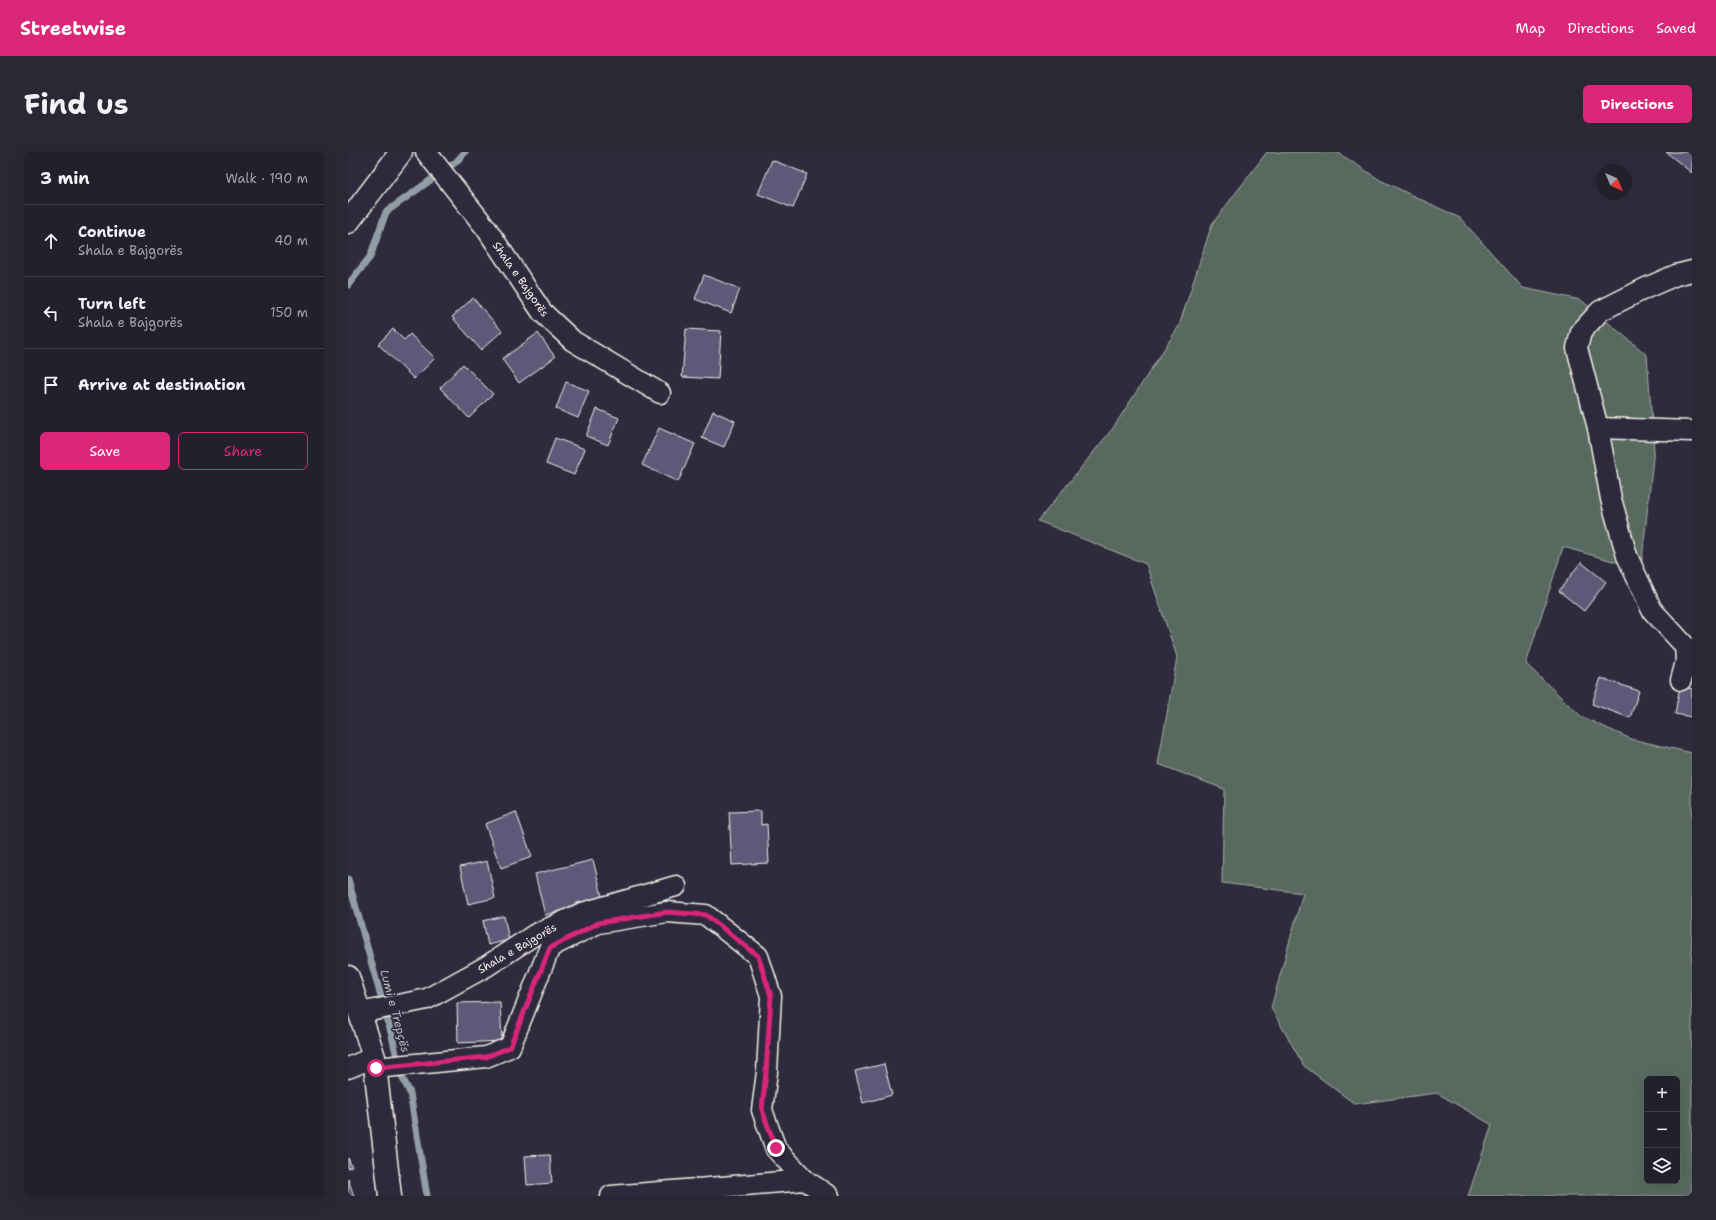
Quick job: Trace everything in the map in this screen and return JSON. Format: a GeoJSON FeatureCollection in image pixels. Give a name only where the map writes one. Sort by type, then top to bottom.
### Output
{"type":"FeatureCollection","features":[{"type":"Feature","properties":{"kind":"main road"},"geometry":{"type":"LineString","coordinates":[[348,222],[401,152]]}},
{"type":"Feature","properties":{"kind":"main road"},"geometry":{"type":"LineString","coordinates":[[348,977],[375,1062],[390,1196]]}},
{"type":"Feature","properties":{"kind":"street","name":"Shala e Bajgorës"},"geometry":{"type":"LineString","coordinates":[[426,152],[486,228],[542,312],[573,341],[660,393]]}},
{"type":"Feature","properties":{"kind":"street"},"geometry":{"type":"LineString","coordinates":[[1681,680],[1686,662],[1685,646],[1652,610],[1627,556],[1611,499],[1598,428],[1578,348],[1581,332],[1600,311],[1646,288],[1692,271]]}},
{"type":"Feature","properties":{"kind":"street"},"geometry":{"type":"LineString","coordinates":[[1598,428],[1692,431]]}},
{"type":"Feature","properties":{"kind":"street","name":"Shala e Bajgorës"},"geometry":{"type":"LineString","coordinates":[[360,1013],[427,1000],[487,966],[534,936],[582,913],[676,886]]}},
{"type":"Feature","properties":{"kind":"street","name":"Shala e Bajgorës"},"geometry":{"type":"LineString","coordinates":[[348,1068],[375,1062],[486,1057],[510,1047],[550,948],[598,923],[667,912],[706,915],[758,956],[771,996],[762,1110],[776,1148],[805,1180],[829,1196]]}},
{"type":"Feature","properties":{"kind":"street"},"geometry":{"type":"LineString","coordinates":[[611,1196],[805,1180]]}},
{"type":"Feature","properties":{"kind":"green space"},"geometry":{"type":"Polygon","coordinates":[[[1267,152],[1337,152],[1380,180],[1460,218],[1523,288],[1581,300],[1647,355],[1654,449],[1641,569],[1563,547],[1526,664],[1582,717],[1631,739],[1692,753],[1692,1196],[1468,1196],[1492,1125],[1437,1093],[1355,1104],[1304,1066],[1271,1008],[1303,893],[1222,883],[1224,789],[1158,764],[1177,657],[1146,564],[1038,521],[1113,428],[1179,326],[1212,224],[1267,152]]]}},
{"type":"Feature","properties":{"kind":"building"},"geometry":{"type":"Polygon","coordinates":[[[1666,152],[1692,152],[1692,173],[1666,152]]]}},
{"type":"Feature","properties":{"kind":"building"},"geometry":{"type":"Polygon","coordinates":[[[772,160],[807,174],[793,208],[758,194],[772,160]]]}},
{"type":"Feature","properties":{"kind":"building"},"geometry":{"type":"Polygon","coordinates":[[[704,275],[740,289],[731,313],[695,299],[704,275]]]}},
{"type":"Feature","properties":{"kind":"building"},"geometry":{"type":"Polygon","coordinates":[[[473,298],[502,331],[481,350],[452,317],[473,298]]]}},
{"type":"Feature","properties":{"kind":"building"},"geometry":{"type":"Polygon","coordinates":[[[393,329],[404,340],[410,334],[435,358],[414,379],[378,344],[393,329]]]}},
{"type":"Feature","properties":{"kind":"building"},"geometry":{"type":"Polygon","coordinates":[[[686,329],[721,331],[718,379],[682,377],[686,329]]]}},
{"type":"Feature","properties":{"kind":"building"},"geometry":{"type":"Polygon","coordinates":[[[538,333],[555,357],[519,383],[502,359],[538,333]]]}},
{"type":"Feature","properties":{"kind":"building"},"geometry":{"type":"Polygon","coordinates":[[[463,364],[493,394],[469,418],[440,388],[463,364]]]}},
{"type":"Feature","properties":{"kind":"building"},"geometry":{"type":"Polygon","coordinates":[[[566,382],[589,391],[578,418],[556,409],[566,382]]]}},
{"type":"Feature","properties":{"kind":"building"},"geometry":{"type":"Polygon","coordinates":[[[597,409],[619,418],[608,445],[586,436],[597,409]]]}},
{"type":"Feature","properties":{"kind":"building"},"geometry":{"type":"Polygon","coordinates":[[[713,411],[735,421],[724,447],[702,438],[713,411]]]}},
{"type":"Feature","properties":{"kind":"building"},"geometry":{"type":"Polygon","coordinates":[[[659,428],[695,444],[678,482],[642,465],[659,428]]]}},
{"type":"Feature","properties":{"kind":"building"},"geometry":{"type":"Polygon","coordinates":[[[555,438],[585,449],[574,475],[546,464],[555,438]]]}},
{"type":"Feature","properties":{"kind":"building"},"geometry":{"type":"Polygon","coordinates":[[[1581,562],[1606,582],[1584,611],[1559,591],[1581,562]]]}},
{"type":"Feature","properties":{"kind":"building"},"geometry":{"type":"Polygon","coordinates":[[[1601,678],[1639,691],[1630,718],[1592,704],[1601,678]]]}},
{"type":"Feature","properties":{"kind":"building"},"geometry":{"type":"Polygon","coordinates":[[[1680,686],[1692,689],[1692,717],[1675,714],[1680,686]]]}},
{"type":"Feature","properties":{"kind":"building"},"geometry":{"type":"Polygon","coordinates":[[[761,811],[761,825],[767,824],[769,863],[732,865],[729,812],[761,811]]]}},
{"type":"Feature","properties":{"kind":"building"},"geometry":{"type":"Polygon","coordinates":[[[516,812],[532,857],[501,868],[485,824],[516,812]]]}},
{"type":"Feature","properties":{"kind":"building"},"geometry":{"type":"Polygon","coordinates":[[[593,860],[603,900],[545,915],[535,874],[593,860]]]}},
{"type":"Feature","properties":{"kind":"building"},"geometry":{"type":"Polygon","coordinates":[[[487,861],[495,898],[468,904],[460,867],[487,861]]]}},
{"type":"Feature","properties":{"kind":"building"},"geometry":{"type":"Polygon","coordinates":[[[504,916],[509,940],[488,945],[483,921],[504,916]]]}},
{"type":"Feature","properties":{"kind":"building"},"geometry":{"type":"Polygon","coordinates":[[[500,1002],[502,1041],[458,1043],[457,1003],[500,1002]]]}},
{"type":"Feature","properties":{"kind":"building"},"geometry":{"type":"Polygon","coordinates":[[[884,1064],[892,1095],[863,1103],[855,1071],[884,1064]]]}},
{"type":"Feature","properties":{"kind":"building"},"geometry":{"type":"Polygon","coordinates":[[[550,1155],[552,1183],[527,1185],[525,1156],[550,1155]]]}},
{"type":"Feature","properties":{"kind":"building"},"geometry":{"type":"Polygon","coordinates":[[[348,1158],[352,1167],[348,1168],[348,1158]]]}},
{"type":"Feature","properties":{"kind":"building"},"geometry":{"type":"Polygon","coordinates":[[[348,1179],[354,1196],[348,1196],[348,1179]]]}},
{"type":"Feature","properties":{"kind":"waterway","name":"Lumi e Trepçës"},"geometry":{"type":"LineString","coordinates":[[348,285],[370,257],[386,212],[456,162],[465,152]]}},
{"type":"Feature","properties":{"kind":"waterway","name":"Lumi e Trepçës"},"geometry":{"type":"LineString","coordinates":[[348,879],[392,1036],[401,1075],[410,1093],[427,1196]]}},
{"type":"Feature","properties":{"kind":"route"},"geometry":{"type":"LineString","coordinates":[[376,1068],[486,1057],[510,1047],[530,994],[550,948],[598,923],[667,912],[706,915],[758,956],[771,996],[762,1110],[776,1148]]}}]}
